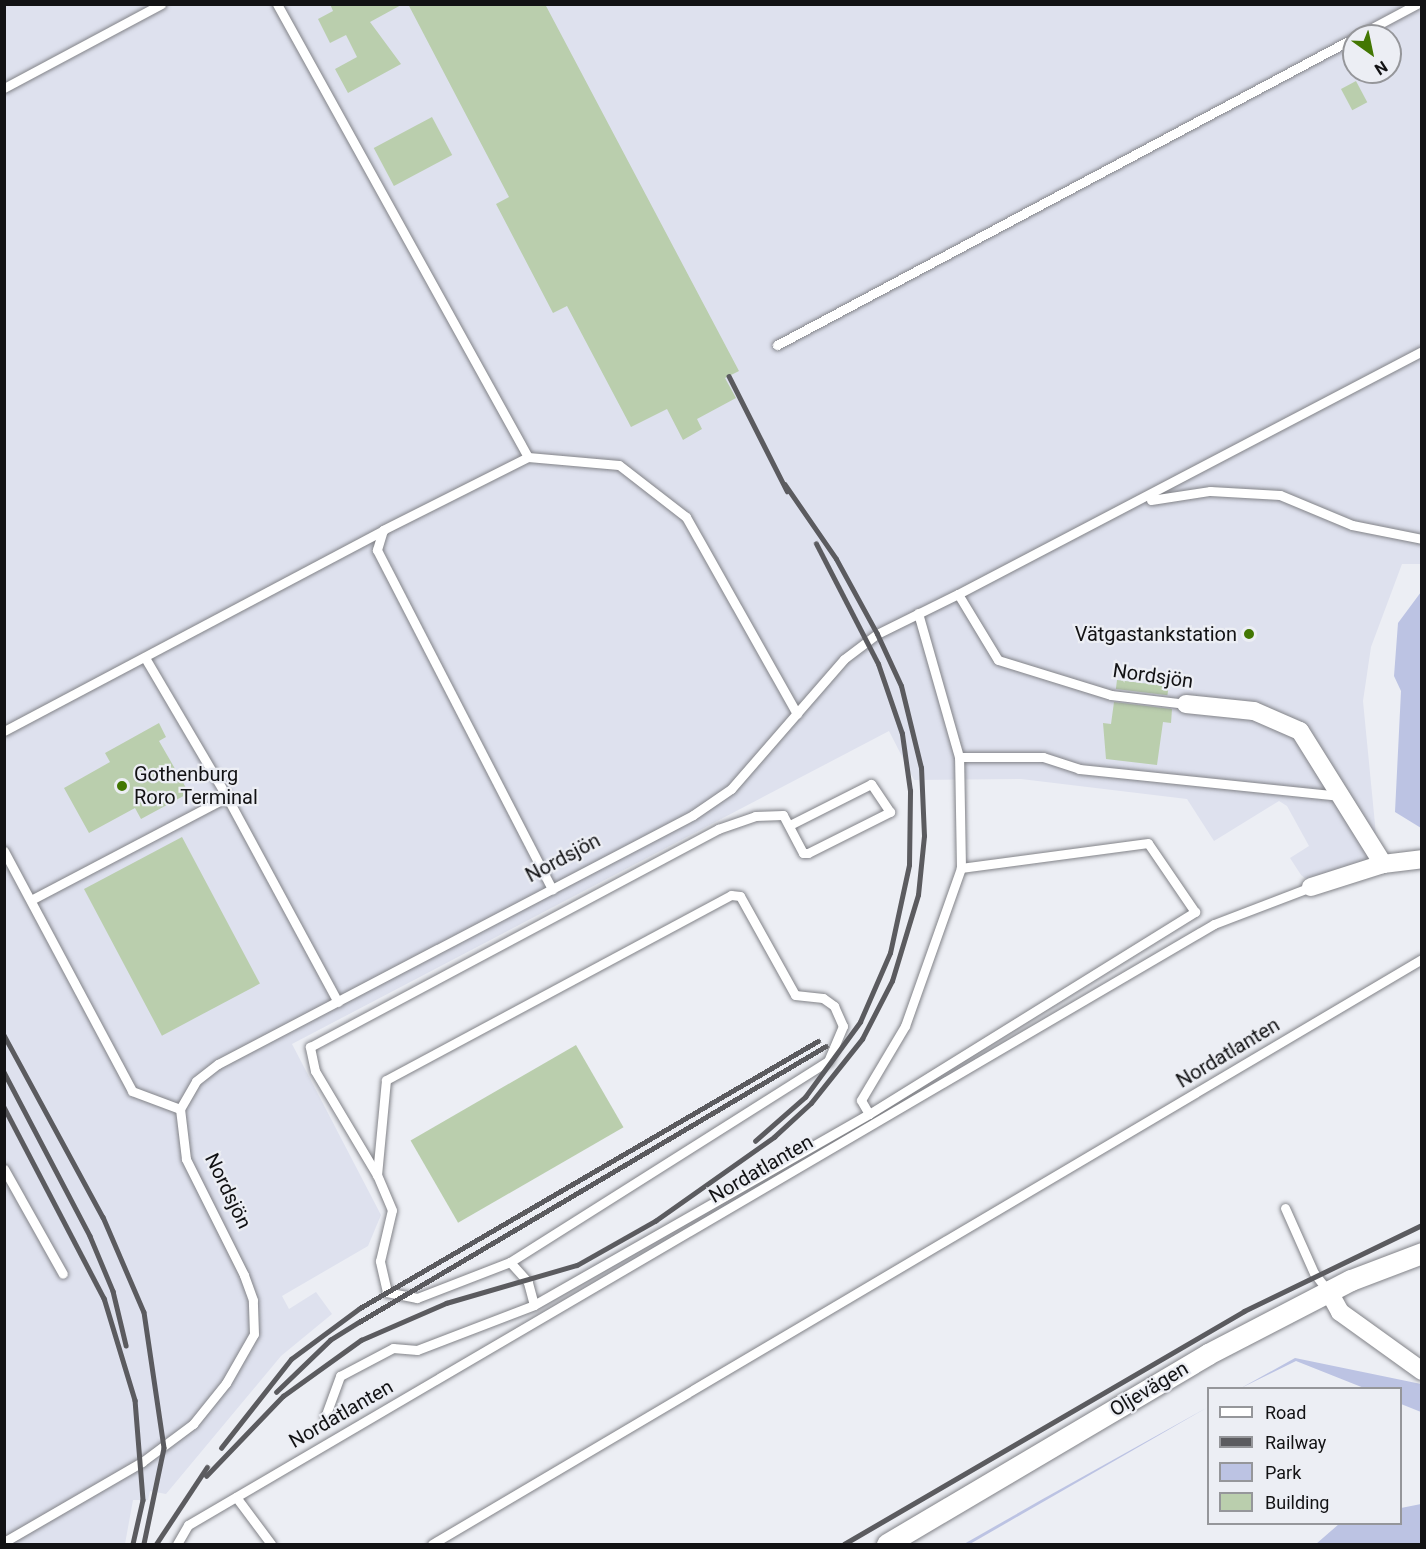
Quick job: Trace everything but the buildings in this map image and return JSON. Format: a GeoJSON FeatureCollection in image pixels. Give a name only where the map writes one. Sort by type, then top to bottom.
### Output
{"type":"FeatureCollection","features":[{"type":"Feature","properties":{"kind":"street","name":"Nordsjön"},"geometry":{"type":"LineString","coordinates":[[1186,704],[1279,718],[1300,731],[1344,797],[1383,864]]}},
{"type":"Feature","properties":{"kind":"street"},"geometry":{"type":"LineString","coordinates":[[1311,887],[1383,864],[1422,859]]}},
{"type":"Feature","properties":{"kind":"street","name":"Oljevägen"},"geometry":{"type":"LineString","coordinates":[[887,1545],[1208,1354],[1329,1292],[1422,1253]]}},
{"type":"Feature","properties":{"kind":"street"},"geometry":{"type":"LineString","coordinates":[[1329,1292],[1340,1312],[1422,1371]]}},
{"type":"Feature","properties":{"kind":"lane"},"geometry":{"type":"LineString","coordinates":[[4,88],[161,4]]}},
{"type":"Feature","properties":{"kind":"lane"},"geometry":{"type":"LineString","coordinates":[[277,4],[528,457]]}},
{"type":"Feature","properties":{"kind":"lane"},"geometry":{"type":"LineString","coordinates":[[1380,24],[1417,4]]}},
{"type":"Feature","properties":{"kind":"lane"},"geometry":{"type":"LineString","coordinates":[[777,345],[1342,44]]}},
{"type":"Feature","properties":{"kind":"lane"},"geometry":{"type":"LineString","coordinates":[[958,594],[1143,501],[1422,351]]}},
{"type":"Feature","properties":{"kind":"lane"},"geometry":{"type":"LineString","coordinates":[[4,731],[383,530],[528,457],[619,465],[686,518],[797,714]]}},
{"type":"Feature","properties":{"kind":"lane"},"geometry":{"type":"LineString","coordinates":[[1143,501],[1210,491],[1280,495],[1352,525],[1422,539]]}},
{"type":"Feature","properties":{"kind":"lane"},"geometry":{"type":"LineString","coordinates":[[376,550],[383,530]]}},
{"type":"Feature","properties":{"kind":"lane"},"geometry":{"type":"LineString","coordinates":[[359,543],[376,550],[552,889]]}},
{"type":"Feature","properties":{"kind":"lane","name":"Nordsjön"},"geometry":{"type":"LineString","coordinates":[[4,1542],[142,1462],[193,1424],[226,1383],[254,1334],[253,1300],[186,1159],[180,1109],[196,1081],[218,1064],[693,815],[731,789],[844,659],[918,613],[958,594],[998,660],[1111,696],[1186,704]]}},
{"type":"Feature","properties":{"kind":"lane"},"geometry":{"type":"LineString","coordinates":[[869,1114],[861,1100],[905,1026],[961,868],[959,757],[918,613]]}},
{"type":"Feature","properties":{"kind":"lane"},"geometry":{"type":"LineString","coordinates":[[145,658],[227,797],[338,1002]]}},
{"type":"Feature","properties":{"kind":"lane"},"geometry":{"type":"LineString","coordinates":[[959,757],[1043,757],[1079,769],[1344,797]]}},
{"type":"Feature","properties":{"kind":"lane"},"geometry":{"type":"LineString","coordinates":[[377,1175],[386,1080],[720,896],[740,896],[795,995],[823,998],[834,1006],[843,1026],[828,1061],[510,1262],[417,1298],[387,1292],[380,1261],[393,1210],[377,1175],[315,1071],[310,1047],[718,829],[755,816],[783,815],[808,853],[890,812],[871,784],[790,825]]}},
{"type":"Feature","properties":{"kind":"lane"},"geometry":{"type":"LineString","coordinates":[[33,899],[227,797]]}},
{"type":"Feature","properties":{"kind":"lane"},"geometry":{"type":"LineString","coordinates":[[325,1418],[339,1376],[393,1348],[417,1350],[534,1305],[869,1114],[1195,912],[1148,843],[961,868]]}},
{"type":"Feature","properties":{"kind":"lane"},"geometry":{"type":"LineString","coordinates":[[4,851],[33,899],[132,1091],[180,1109]]}},
{"type":"Feature","properties":{"kind":"lane","name":"Nordatlanten"},"geometry":{"type":"LineString","coordinates":[[177,1545],[188,1525],[1214,924],[1311,887]]}},
{"type":"Feature","properties":{"kind":"lane","name":"Nordatlanten"},"geometry":{"type":"LineString","coordinates":[[432,1545],[1422,958]]}},
{"type":"Feature","properties":{"kind":"lane"},"geometry":{"type":"LineString","coordinates":[[4,1169],[63,1274]]}},
{"type":"Feature","properties":{"kind":"lane"},"geometry":{"type":"LineString","coordinates":[[1285,1208],[1314,1273],[1329,1292]]}},
{"type":"Feature","properties":{"kind":"lane"},"geometry":{"type":"LineString","coordinates":[[510,1262],[528,1282],[534,1305]]}},
{"type":"Feature","properties":{"kind":"lane"},"geometry":{"type":"LineString","coordinates":[[236,1497],[271,1545]]}},
{"type":"Feature","properties":{"kind":"shaded area"},"geometry":{"type":"Polygon","coordinates":[[[9,4],[1421,5],[1421,564],[1402,564],[1371,647],[1363,701],[1378,855],[1323,892],[1301,875],[1290,858],[1309,846],[1287,806],[1279,801],[1214,841],[1187,799],[1021,779],[914,780],[889,731],[292,1044],[381,1215],[368,1246],[282,1296],[289,1309],[316,1292],[332,1314],[281,1356],[166,1494],[150,1491],[148,1500],[133,1500],[125,1544],[5,1544],[5,7],[9,4]]]}},
{"type":"Feature","properties":{"kind":"green space"},"geometry":{"type":"Polygon","coordinates":[[[1421,592],[1421,828],[1395,812],[1401,691],[1394,676],[1398,623],[1421,592]]]}},
{"type":"Feature","properties":{"kind":"green space"},"geometry":{"type":"Polygon","coordinates":[[[1295,1358],[1421,1384],[1421,1412],[1402,1404],[1402,1387],[1361,1387],[1296,1361],[1243,1387],[1295,1358]]]}},
{"type":"Feature","properties":{"kind":"green space"},"geometry":{"type":"Polygon","coordinates":[[[1207,1408],[970,1544],[964,1544],[1207,1408]]]}},
{"type":"Feature","properties":{"kind":"green space"},"geometry":{"type":"Polygon","coordinates":[[[1421,1504],[1421,1544],[1316,1544],[1338,1525],[1402,1525],[1402,1508],[1421,1504]]]}},
{"type":"Feature","properties":{"kind":"railway"},"geometry":{"type":"LineString","coordinates":[[729,376],[787,491]]}},
{"type":"Feature","properties":{"kind":"railway"},"geometry":{"type":"LineString","coordinates":[[206,1476],[283,1396],[361,1340],[446,1303],[577,1265],[655,1221],[774,1137],[811,1103],[862,1039],[892,981],[918,895],[924,836],[921,768],[901,686],[877,634],[836,559],[785,485]]}},
{"type":"Feature","properties":{"kind":"railway"},"geometry":{"type":"LineString","coordinates":[[755,1141],[805,1097],[860,1022],[890,953],[909,865],[910,791],[902,734],[878,664],[816,544]]}},
{"type":"Feature","properties":{"kind":"railway"},"geometry":{"type":"LineString","coordinates":[[4,1035],[103,1217],[144,1312],[164,1448],[144,1544]]}},
{"type":"Feature","properties":{"kind":"railway"},"geometry":{"type":"LineString","coordinates":[[221,1448],[291,1359],[360,1308],[818,1041]]}},
{"type":"Feature","properties":{"kind":"railway"},"geometry":{"type":"LineString","coordinates":[[276,1392],[330,1340],[826,1046]]}},
{"type":"Feature","properties":{"kind":"railway"},"geometry":{"type":"LineString","coordinates":[[4,1072],[90,1236],[113,1291],[126,1345]]}},
{"type":"Feature","properties":{"kind":"railway"},"geometry":{"type":"LineString","coordinates":[[4,1107],[104,1298],[135,1400],[143,1500],[133,1544]]}},
{"type":"Feature","properties":{"kind":"railway"},"geometry":{"type":"LineString","coordinates":[[844,1544],[1244,1311],[1422,1225]]}},
{"type":"Feature","properties":{"kind":"railway"},"geometry":{"type":"LineString","coordinates":[[156,1544],[207,1467]]}},
{"type":"Feature","properties":{"kind":"place","name":"Vätgastankstation"},"geometry":{"type":"Point","coordinates":[1249,634]}},
{"type":"Feature","properties":{"kind":"place","name":"Gothenburg Roro Terminal"},"geometry":{"type":"Point","coordinates":[122,786]}}]}
